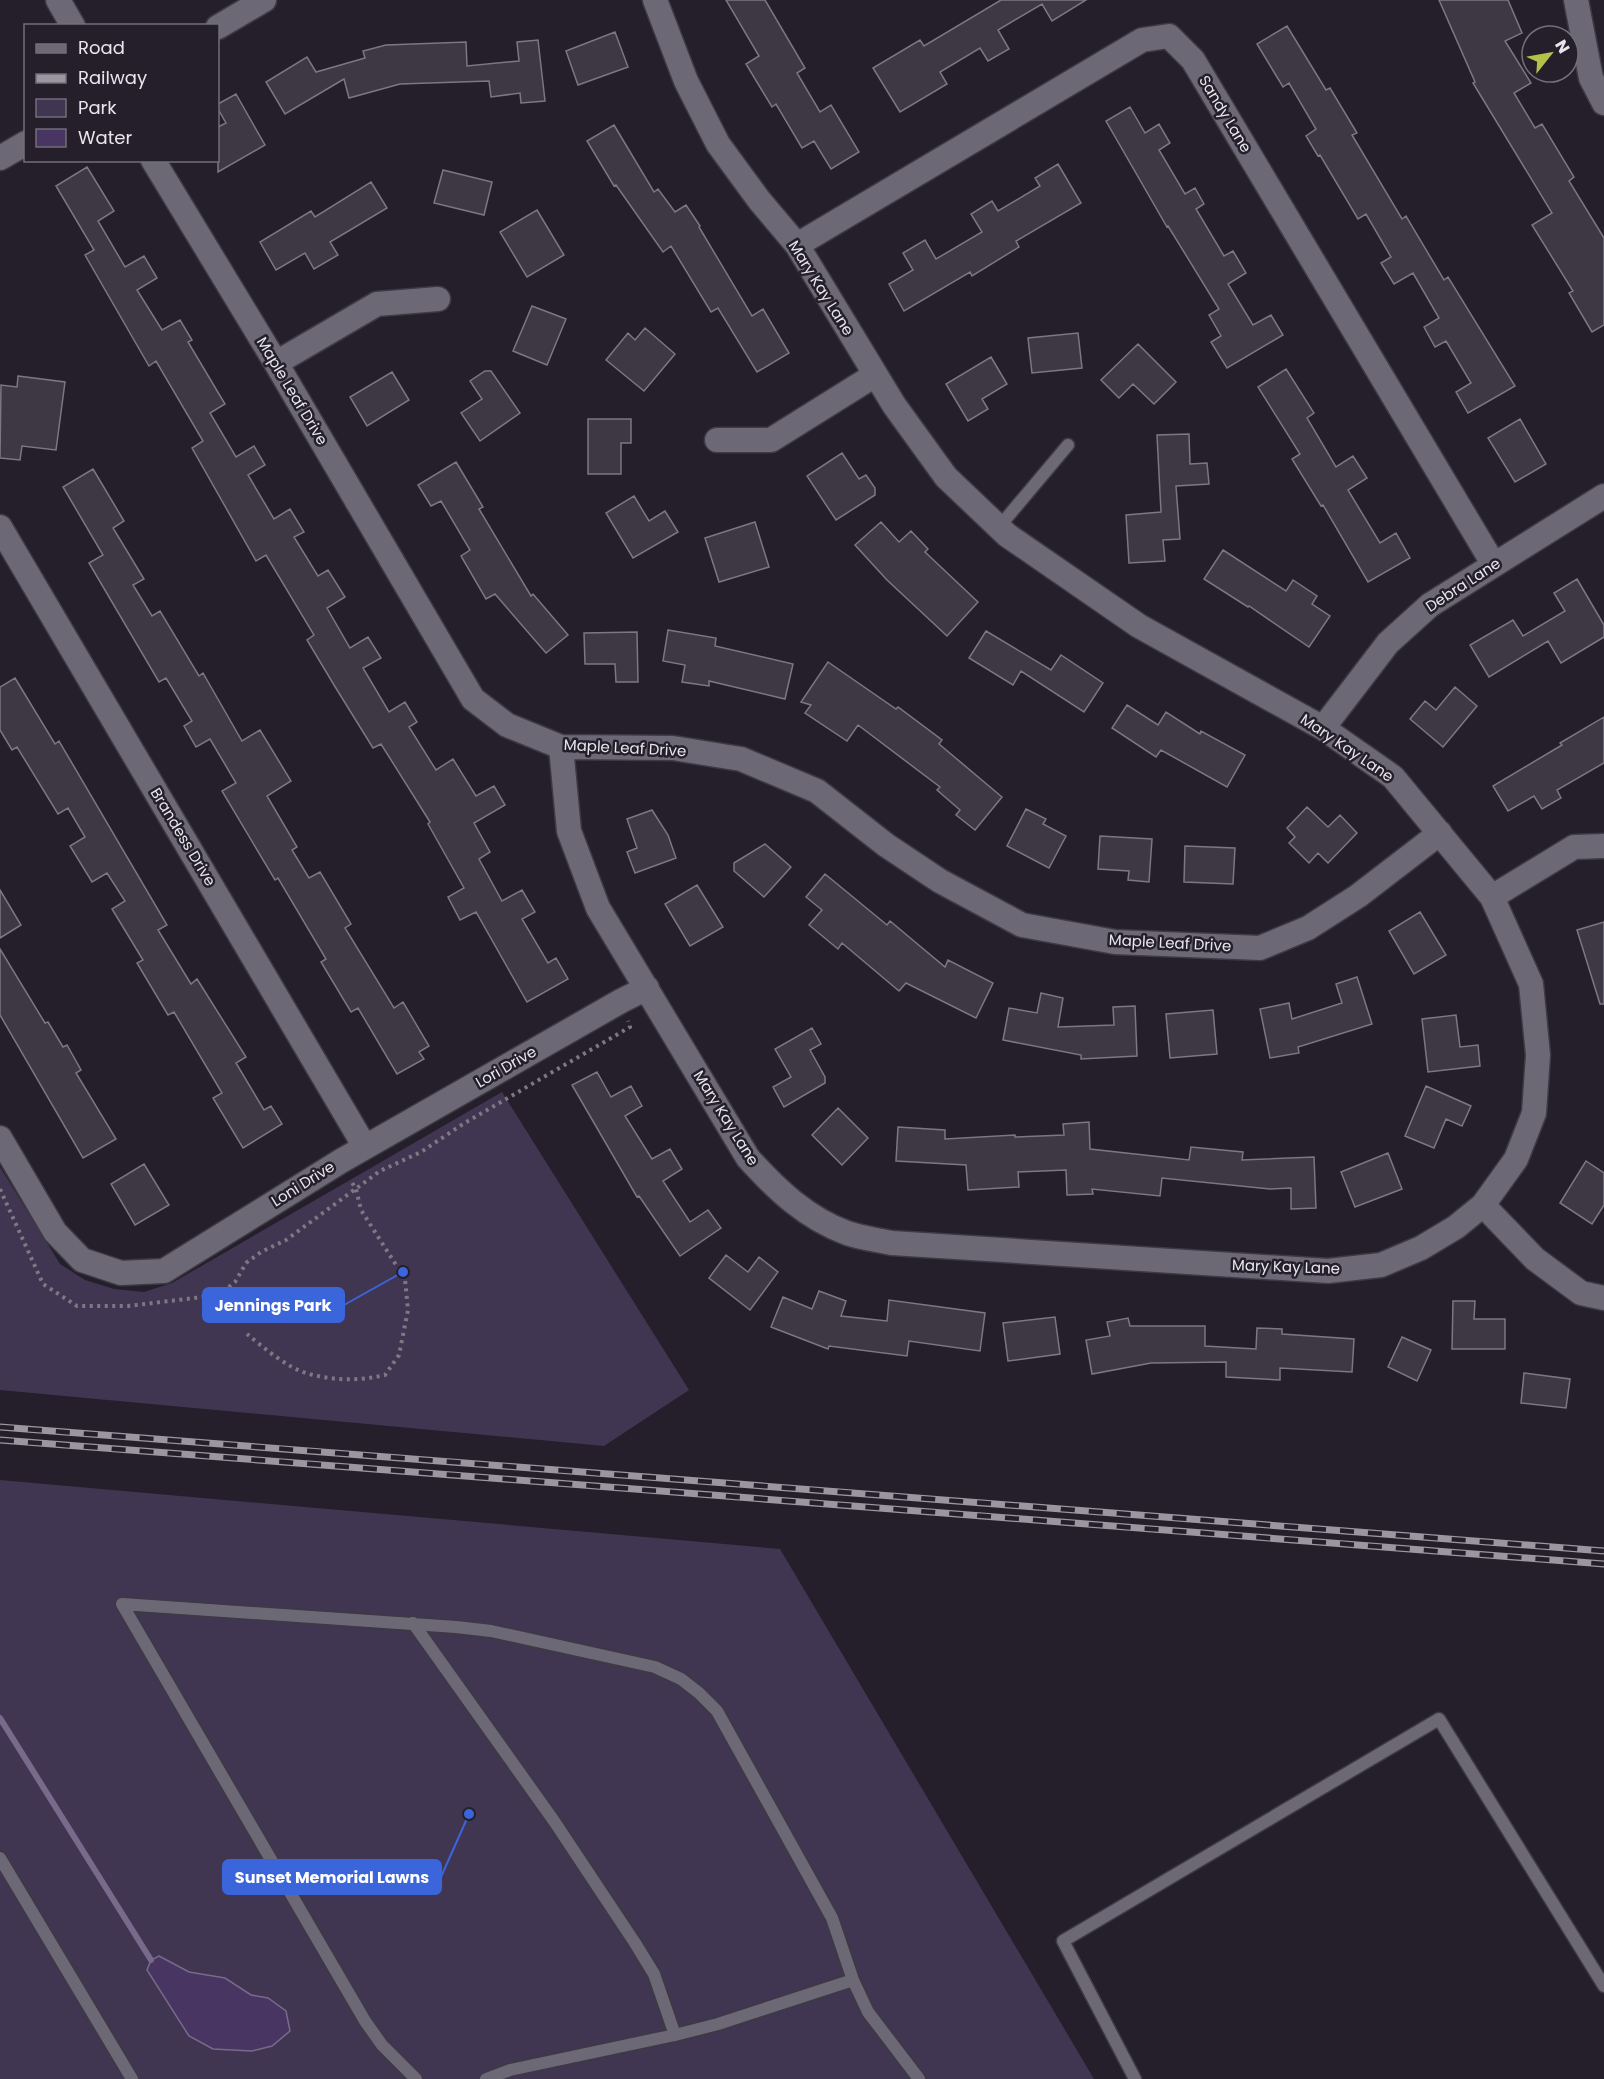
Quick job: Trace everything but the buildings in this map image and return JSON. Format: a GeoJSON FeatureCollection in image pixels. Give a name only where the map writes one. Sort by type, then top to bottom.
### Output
{"type":"FeatureCollection","features":[{"type":"Feature","properties":{"kind":"street"},"geometry":{"type":"LineString","coordinates":[[58,0],[72,24]]}},
{"type":"Feature","properties":{"kind":"street"},"geometry":{"type":"LineString","coordinates":[[219,26],[264,0]]}},
{"type":"Feature","properties":{"kind":"street","name":"Mary Kay Lane"},"geometry":{"type":"LineString","coordinates":[[561,747],[569,831],[598,908],[748,1158],[780,1192],[810,1214],[847,1233],[892,1243],[1328,1271],[1381,1265],[1422,1248],[1456,1227],[1483,1205],[1516,1158],[1534,1113],[1538,1055],[1531,984],[1492,897],[1393,777],[1323,728],[1139,626],[999,527],[946,477],[874,375],[797,245],[759,200],[717,144],[686,81],[655,0]]}},
{"type":"Feature","properties":{"kind":"street"},"geometry":{"type":"LineString","coordinates":[[1576,0],[1591,78],[1604,103]]}},
{"type":"Feature","properties":{"kind":"street","name":"Sandy Lane"},"geometry":{"type":"LineString","coordinates":[[797,245],[1142,40],[1169,36],[1193,60],[1494,565]]}},
{"type":"Feature","properties":{"kind":"street"},"geometry":{"type":"LineString","coordinates":[[0,158],[24,144]]}},
{"type":"Feature","properties":{"kind":"street","name":"Maple Leaf Drive"},"geometry":{"type":"LineString","coordinates":[[154,162],[276,363],[472,699],[507,725],[561,747],[673,748],[741,759],[817,791],[886,845],[940,881],[1022,925],[1115,942],[1260,948],[1308,928],[1350,901],[1440,833]]}},
{"type":"Feature","properties":{"kind":"street"},"geometry":{"type":"LineString","coordinates":[[276,363],[377,304],[438,299]]}},
{"type":"Feature","properties":{"kind":"street"},"geometry":{"type":"LineString","coordinates":[[717,440],[771,440],[874,375]]}},
{"type":"Feature","properties":{"kind":"street","name":"Debra Lane"},"geometry":{"type":"LineString","coordinates":[[1323,728],[1388,643],[1430,605],[1604,496]]}},
{"type":"Feature","properties":{"kind":"street","name":"Brandess Drive"},"geometry":{"type":"LineString","coordinates":[[0,527],[365,1147]]}},
{"type":"Feature","properties":{"kind":"street"},"geometry":{"type":"LineString","coordinates":[[1492,897],[1574,847],[1604,846]]}},
{"type":"Feature","properties":{"kind":"street","name":"Lori Drive"},"geometry":{"type":"LineString","coordinates":[[365,1147],[647,988]]}},
{"type":"Feature","properties":{"kind":"street","name":"Loni Drive"},"geometry":{"type":"LineString","coordinates":[[0,1138],[55,1232],[82,1260],[121,1273],[164,1270],[365,1147]]}},
{"type":"Feature","properties":{"kind":"street"},"geometry":{"type":"LineString","coordinates":[[1483,1205],[1535,1259],[1581,1293],[1604,1298]]}},
{"type":"Feature","properties":{"kind":"lane"},"geometry":{"type":"LineString","coordinates":[[999,527],[1068,445]]}},
{"type":"Feature","properties":{"kind":"lane"},"geometry":{"type":"LineString","coordinates":[[416,2079],[382,2045],[365,2021],[122,1604],[413,1623],[491,1631],[655,1667],[681,1679],[717,1711],[832,1918],[853,1980],[868,2012],[919,2079]]}},
{"type":"Feature","properties":{"kind":"lane"},"geometry":{"type":"LineString","coordinates":[[413,1623],[554,1821],[635,1943],[654,1974],[675,2035]]}},
{"type":"Feature","properties":{"kind":"lane"},"geometry":{"type":"LineString","coordinates":[[1135,2079],[1063,1941],[1439,1719],[1604,1986]]}},
{"type":"Feature","properties":{"kind":"lane"},"geometry":{"type":"LineString","coordinates":[[0,1858],[132,2079]]}},
{"type":"Feature","properties":{"kind":"lane"},"geometry":{"type":"LineString","coordinates":[[486,2079],[510,2070],[718,2024],[853,1980]]}},
{"type":"Feature","properties":{"kind":"path"},"geometry":{"type":"LineString","coordinates":[[247,1334],[273,1354],[304,1373],[336,1379],[363,1379],[385,1375],[399,1355],[408,1310],[405,1279],[361,1210],[356,1189],[341,1161]]}},
{"type":"Feature","properties":{"kind":"green space"},"geometry":{"type":"Polygon","coordinates":[[[502,1092],[689,1390],[604,1446],[0,1390],[0,1167],[60,1264],[85,1280],[114,1289],[144,1292],[172,1283],[502,1092]]]}},
{"type":"Feature","properties":{"kind":"green space"},"geometry":{"type":"Polygon","coordinates":[[[0,1480],[780,1549],[1094,2079],[0,2079],[0,1480]]]}},
{"type":"Feature","properties":{"kind":"water"},"geometry":{"type":"Polygon","coordinates":[[[159,1956],[189,1972],[225,1978],[251,1995],[268,1998],[286,2011],[290,2031],[272,2046],[252,2051],[213,2049],[189,2036],[147,1970],[151,1960],[159,1956]]]}},
{"type":"Feature","properties":{"kind":"waterway"},"geometry":{"type":"LineString","coordinates":[[0,1718],[151,1960]]}},
{"type":"Feature","properties":{"kind":"railway"},"geometry":{"type":"LineString","coordinates":[[0,1427],[1604,1551]]}},
{"type":"Feature","properties":{"kind":"railway"},"geometry":{"type":"LineString","coordinates":[[0,1440],[1604,1564]]}},
{"type":"Feature","properties":{"kind":"place","name":"Jennings Park"},"geometry":{"type":"Point","coordinates":[403,1272]}},
{"type":"Feature","properties":{"kind":"place","name":"Sunset Memorial Lawns"},"geometry":{"type":"Point","coordinates":[469,1814]}}]}
